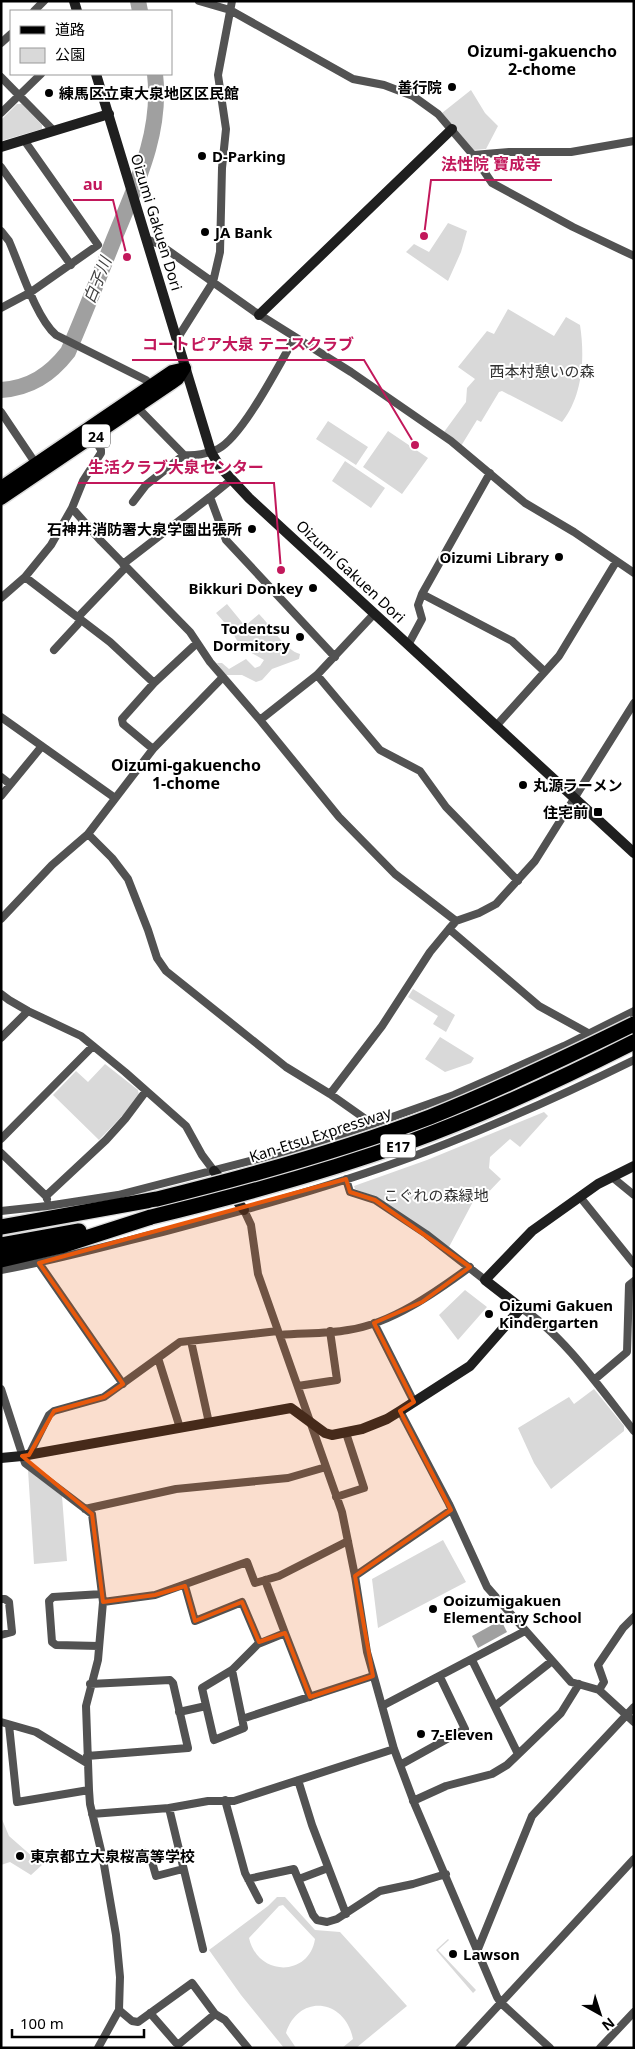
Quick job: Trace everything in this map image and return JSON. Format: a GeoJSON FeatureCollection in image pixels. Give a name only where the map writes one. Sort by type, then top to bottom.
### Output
{"type":"FeatureCollection","features":[{"type":"Feature","properties":{"kind":"highway","name":"Kan-Etsu Expressway"},"geometry":{"type":"LineString","coordinates":[[1,1228],[78,1208],[157,1199],[245,1177],[372,1138],[430,1117],[534,1073],[634,1024]]}},
{"type":"Feature","properties":{"kind":"highway","name":"E17"},"geometry":{"type":"LineString","coordinates":[[1,1245],[151,1217],[262,1189],[409,1142],[504,1104],[634,1042]]}},
{"type":"Feature","properties":{"kind":"highway"},"geometry":{"type":"LineString","coordinates":[[1,1222],[78,1208]]}},
{"type":"Feature","properties":{"kind":"highway"},"geometry":{"type":"LineString","coordinates":[[1,1260],[60,1246],[151,1217]]}},
{"type":"Feature","properties":{"kind":"main road","name":"24"},"geometry":{"type":"LineString","coordinates":[[1,486],[172,371],[185,368]]}},
{"type":"Feature","properties":{"kind":"main road","name":"24"},"geometry":{"type":"LineString","coordinates":[[1,499],[138,408],[178,379],[185,368]]}},
{"type":"Feature","properties":{"kind":"street"},"geometry":{"type":"LineString","coordinates":[[35,10],[44,1]]}},
{"type":"Feature","properties":{"kind":"street"},"geometry":{"type":"LineString","coordinates":[[199,1],[230,10],[353,79],[384,85],[413,96],[438,114],[452,129],[492,183],[573,227],[634,256]]}},
{"type":"Feature","properties":{"kind":"street"},"geometry":{"type":"LineString","coordinates":[[177,339],[213,282],[220,252],[222,156],[226,129],[218,75],[232,1]]}},
{"type":"Feature","properties":{"kind":"street"},"geometry":{"type":"LineString","coordinates":[[1,113],[40,75]]}},
{"type":"Feature","properties":{"kind":"street","name":"Oizumi Gakuen Dori"},"geometry":{"type":"LineString","coordinates":[[96,75],[211,452],[220,467],[374,614],[634,854]]}},
{"type":"Feature","properties":{"kind":"street"},"geometry":{"type":"LineString","coordinates":[[1,77],[54,131]]}},
{"type":"Feature","properties":{"kind":"street"},"geometry":{"type":"LineString","coordinates":[[1,147],[109,114]]}},
{"type":"Feature","properties":{"kind":"street"},"geometry":{"type":"LineString","coordinates":[[259,315],[452,129]]}},
{"type":"Feature","properties":{"kind":"street"},"geometry":{"type":"LineString","coordinates":[[1,308],[31,292],[71,265],[96,246],[97,243],[24,140]]}},
{"type":"Feature","properties":{"kind":"street"},"geometry":{"type":"LineString","coordinates":[[473,155],[509,152],[571,152],[634,141]]}},
{"type":"Feature","properties":{"kind":"street"},"geometry":{"type":"LineString","coordinates":[[1,167],[71,265]]}},
{"type":"Feature","properties":{"kind":"street"},"geometry":{"type":"LineString","coordinates":[[1,231],[9,241],[50,330],[146,380],[152,386]]}},
{"type":"Feature","properties":{"kind":"street"},"geometry":{"type":"LineString","coordinates":[[146,239],[159,244],[259,315],[351,372],[451,441],[525,503],[574,532],[634,573]]}},
{"type":"Feature","properties":{"kind":"street"},"geometry":{"type":"LineString","coordinates":[[138,408],[184,454],[191,456],[211,452],[222,447],[248,419],[295,337]]}},
{"type":"Feature","properties":{"kind":"street"},"geometry":{"type":"LineString","coordinates":[[1,412],[36,464]]}},
{"type":"Feature","properties":{"kind":"street"},"geometry":{"type":"LineString","coordinates":[[1,598],[25,577],[51,545],[72,508],[83,481],[101,453],[94,438]]}},
{"type":"Feature","properties":{"kind":"street"},"geometry":{"type":"LineString","coordinates":[[133,502],[146,485],[184,454]]}},
{"type":"Feature","properties":{"kind":"street"},"geometry":{"type":"LineString","coordinates":[[408,645],[422,619],[418,605],[422,594],[490,473]]}},
{"type":"Feature","properties":{"kind":"street"},"geometry":{"type":"LineString","coordinates":[[54,650],[78,624],[80,615],[125,566],[232,480]]}},
{"type":"Feature","properties":{"kind":"street"},"geometry":{"type":"LineString","coordinates":[[210,497],[226,540],[335,657]]}},
{"type":"Feature","properties":{"kind":"street"},"geometry":{"type":"LineString","coordinates":[[72,508],[79,518],[190,632],[210,662],[340,817],[394,874],[456,922]]}},
{"type":"Feature","properties":{"kind":"street"},"geometry":{"type":"LineString","coordinates":[[496,726],[559,656],[616,562]]}},
{"type":"Feature","properties":{"kind":"street"},"geometry":{"type":"LineString","coordinates":[[25,577],[110,642],[154,683]]}},
{"type":"Feature","properties":{"kind":"street"},"geometry":{"type":"LineString","coordinates":[[422,594],[512,641],[544,671]]}},
{"type":"Feature","properties":{"kind":"street"},"geometry":{"type":"LineString","coordinates":[[260,720],[317,676],[374,614]]}},
{"type":"Feature","properties":{"kind":"street"},"geometry":{"type":"LineString","coordinates":[[153,749],[122,722],[122,719],[154,683],[197,643]]}},
{"type":"Feature","properties":{"kind":"street"},"geometry":{"type":"LineString","coordinates":[[317,676],[380,750],[420,771],[446,807],[518,881]]}},
{"type":"Feature","properties":{"kind":"street"},"geometry":{"type":"LineString","coordinates":[[1,919],[52,865],[88,834],[153,749],[223,677]]}},
{"type":"Feature","properties":{"kind":"street"},"geometry":{"type":"LineString","coordinates":[[330,1094],[382,1026],[430,952],[449,929],[456,922],[496,904],[535,861],[634,703]]}},
{"type":"Feature","properties":{"kind":"street"},"geometry":{"type":"LineString","coordinates":[[1,718],[115,798]]}},
{"type":"Feature","properties":{"kind":"street"},"geometry":{"type":"LineString","coordinates":[[1,796],[42,746]]}},
{"type":"Feature","properties":{"kind":"street"},"geometry":{"type":"LineString","coordinates":[[1,777],[10,784]]}},
{"type":"Feature","properties":{"kind":"street"},"geometry":{"type":"LineString","coordinates":[[88,834],[112,858],[128,879],[157,958],[166,970],[286,1067],[330,1094],[374,1125]]}},
{"type":"Feature","properties":{"kind":"street"},"geometry":{"type":"LineString","coordinates":[[449,929],[538,1006],[588,1033]]}},
{"type":"Feature","properties":{"kind":"street"},"geometry":{"type":"LineString","coordinates":[[1,994],[28,1011],[81,1036],[186,1126],[202,1155],[244,1210],[252,1225],[258,1274],[326,1467],[348,1541],[367,1652],[394,1749],[413,1801],[478,1939]]}},
{"type":"Feature","properties":{"kind":"street"},"geometry":{"type":"LineString","coordinates":[[1,1038],[28,1011]]}},
{"type":"Feature","properties":{"kind":"street"},"geometry":{"type":"LineString","coordinates":[[1,1211],[47,1206],[78,1208],[118,1195],[319,1144],[454,1095],[564,1046],[634,1011]]}},
{"type":"Feature","properties":{"kind":"street"},"geometry":{"type":"LineString","coordinates":[[1,1139],[93,1046]]}},
{"type":"Feature","properties":{"kind":"street"},"geometry":{"type":"LineString","coordinates":[[533,1060],[551,1099]]}},
{"type":"Feature","properties":{"kind":"street"},"geometry":{"type":"LineString","coordinates":[[1,1270],[39,1263],[244,1210],[346,1179],[447,1144],[551,1099],[634,1060]]}},
{"type":"Feature","properties":{"kind":"street"},"geometry":{"type":"LineString","coordinates":[[46,1196],[106,1140],[146,1091]]}},
{"type":"Feature","properties":{"kind":"street"},"geometry":{"type":"LineString","coordinates":[[1,1153],[46,1196],[47,1206]]}},
{"type":"Feature","properties":{"kind":"street"},"geometry":{"type":"LineString","coordinates":[[485,1280],[532,1231],[580,1197],[634,1166]]}},
{"type":"Feature","properties":{"kind":"street"},"geometry":{"type":"LineString","coordinates":[[612,1177],[634,1195]]}},
{"type":"Feature","properties":{"kind":"street"},"geometry":{"type":"LineString","coordinates":[[346,1179],[350,1192],[374,1200],[467,1265],[541,1323],[576,1359],[634,1431]]}},
{"type":"Feature","properties":{"kind":"street"},"geometry":{"type":"LineString","coordinates":[[580,1197],[634,1264]]}},
{"type":"Feature","properties":{"kind":"street"},"geometry":{"type":"LineString","coordinates":[[39,1263],[123,1384]]}},
{"type":"Feature","properties":{"kind":"street"},"geometry":{"type":"LineString","coordinates":[[99,2048],[119,2010],[119,1957],[103,1859],[92,1814],[87,1760],[86,1706],[90,1684],[98,1660],[103,1598],[92,1514],[25,1463],[26,1456],[49,1415],[54,1411],[104,1397],[180,1342],[279,1333],[349,1330],[374,1323],[422,1302],[467,1265]]}},
{"type":"Feature","properties":{"kind":"street"},"geometry":{"type":"LineString","coordinates":[[594,1380],[627,1352],[629,1285],[634,1282]]}},
{"type":"Feature","properties":{"kind":"street"},"geometry":{"type":"LineString","coordinates":[[316,1439],[346,1433],[387,1419],[400,1411],[470,1366],[521,1308]]}},
{"type":"Feature","properties":{"kind":"street"},"geometry":{"type":"LineString","coordinates":[[374,1323],[414,1402]]}},
{"type":"Feature","properties":{"kind":"street"},"geometry":{"type":"LineString","coordinates":[[298,1386],[337,1380],[330,1331]]}},
{"type":"Feature","properties":{"kind":"street"},"geometry":{"type":"LineString","coordinates":[[191,1341],[209,1423]]}},
{"type":"Feature","properties":{"kind":"street"},"geometry":{"type":"LineString","coordinates":[[158,1358],[180,1428]]}},
{"type":"Feature","properties":{"kind":"street"},"geometry":{"type":"LineString","coordinates":[[1,1389],[21,1449],[26,1456]]}},
{"type":"Feature","properties":{"kind":"street"},"geometry":{"type":"LineString","coordinates":[[1,1458],[26,1456],[304,1406]]}},
{"type":"Feature","properties":{"kind":"street"},"geometry":{"type":"LineString","coordinates":[[291,1408],[325,1433],[332,1435]]}},
{"type":"Feature","properties":{"kind":"street"},"geometry":{"type":"LineString","coordinates":[[400,1411],[451,1510],[487,1587],[571,1682],[599,1690],[634,1722]]}},
{"type":"Feature","properties":{"kind":"street"},"geometry":{"type":"LineString","coordinates":[[336,1497],[364,1488],[346,1433]]}},
{"type":"Feature","properties":{"kind":"street"},"geometry":{"type":"LineString","coordinates":[[85,1509],[176,1489],[288,1478],[326,1467]]}},
{"type":"Feature","properties":{"kind":"street"},"geometry":{"type":"LineString","coordinates":[[355,1576],[451,1510]]}},
{"type":"Feature","properties":{"kind":"street"},"geometry":{"type":"LineString","coordinates":[[99,1646],[56,1646],[52,1642],[49,1600],[54,1597],[155,1596],[247,1562],[255,1583],[295,1568],[348,1541]]}},
{"type":"Feature","properties":{"kind":"street"},"geometry":{"type":"LineString","coordinates":[[265,1580],[310,1697]]}},
{"type":"Feature","properties":{"kind":"street"},"geometry":{"type":"LineString","coordinates":[[185,1586],[195,1621],[242,1602],[259,1642]]}},
{"type":"Feature","properties":{"kind":"street"},"geometry":{"type":"LineString","coordinates":[[1,1599],[9,1602],[12,1632],[1,1635]]}},
{"type":"Feature","properties":{"kind":"street"},"geometry":{"type":"LineString","coordinates":[[599,1690],[604,1682],[598,1665],[634,1617]]}},
{"type":"Feature","properties":{"kind":"street"},"geometry":{"type":"LineString","coordinates":[[382,1706],[525,1631]]}},
{"type":"Feature","properties":{"kind":"street"},"geometry":{"type":"LineString","coordinates":[[232,1670],[244,1728],[214,1740],[202,1688],[232,1670],[259,1642],[285,1633]]}},
{"type":"Feature","properties":{"kind":"street"},"geometry":{"type":"LineString","coordinates":[[472,1660],[518,1754]]}},
{"type":"Feature","properties":{"kind":"street"},"geometry":{"type":"LineString","coordinates":[[494,1706],[552,1661]]}},
{"type":"Feature","properties":{"kind":"street"},"geometry":{"type":"LineString","coordinates":[[242,1719],[373,1676]]}},
{"type":"Feature","properties":{"kind":"street"},"geometry":{"type":"LineString","coordinates":[[400,1765],[465,1728],[440,1677]]}},
{"type":"Feature","properties":{"kind":"street"},"geometry":{"type":"LineString","coordinates":[[89,1790],[17,1802],[5,1724],[36,1732],[87,1760],[188,1748],[173,1683],[170,1680],[90,1684]]}},
{"type":"Feature","properties":{"kind":"street"},"geometry":{"type":"LineString","coordinates":[[413,1801],[446,1786],[492,1774],[506,1765],[560,1713],[579,1684]]}},
{"type":"Feature","properties":{"kind":"street"},"geometry":{"type":"LineString","coordinates":[[179,1712],[206,1706]]}},
{"type":"Feature","properties":{"kind":"street"},"geometry":{"type":"LineString","coordinates":[[550,2048],[501,2003],[494,1992],[478,1949],[478,1939],[532,1816],[634,1707]]}},
{"type":"Feature","properties":{"kind":"street"},"geometry":{"type":"LineString","coordinates":[[92,1814],[169,1808],[225,1800],[234,1801],[394,1749]]}},
{"type":"Feature","properties":{"kind":"street"},"geometry":{"type":"LineString","coordinates":[[298,1780],[312,1824],[346,1914]]}},
{"type":"Feature","properties":{"kind":"street"},"geometry":{"type":"LineString","coordinates":[[225,1800],[248,1879],[259,1900]]}},
{"type":"Feature","properties":{"kind":"street"},"geometry":{"type":"LineString","coordinates":[[169,1808],[203,1949]]}},
{"type":"Feature","properties":{"kind":"street"},"geometry":{"type":"LineString","coordinates":[[103,1859],[144,1852],[150,1855],[156,1876],[183,1869]]}},
{"type":"Feature","properties":{"kind":"street"},"geometry":{"type":"LineString","coordinates":[[459,2048],[634,1859]]}},
{"type":"Feature","properties":{"kind":"street"},"geometry":{"type":"LineString","coordinates":[[299,1879],[328,1868]]}},
{"type":"Feature","properties":{"kind":"street"},"geometry":{"type":"LineString","coordinates":[[248,1879],[294,1869],[313,1915],[317,1920],[327,1922],[346,1914],[380,1891],[446,1874]]}},
{"type":"Feature","properties":{"kind":"street"},"geometry":{"type":"LineString","coordinates":[[119,2010],[132,2021],[138,2022],[192,1983],[215,2014],[225,2020],[248,2048]]}},
{"type":"Feature","properties":{"kind":"street"},"geometry":{"type":"LineString","coordinates":[[600,2048],[634,2012]]}},
{"type":"Feature","properties":{"kind":"street"},"geometry":{"type":"LineString","coordinates":[[150,2013],[176,2043],[179,2044],[215,2014]]}},
{"type":"Feature","properties":{"kind":"highlighted area"},"geometry":{"type":"Polygon","coordinates":[[[346,1179],[350,1192],[375,1200],[470,1267],[422,1302],[374,1323],[414,1402],[400,1411],[451,1510],[355,1576],[373,1676],[310,1697],[285,1633],[259,1642],[242,1602],[195,1621],[185,1586],[155,1595],[103,1602],[92,1514],[22,1456],[29,1455],[54,1411],[104,1397],[123,1384],[39,1263],[346,1179]]]}},
{"type":"Feature","properties":{"kind":"green space"},"geometry":{"type":"Polygon","coordinates":[[[471,90],[485,113],[498,126],[486,149],[473,150],[442,113],[471,90]]]}},
{"type":"Feature","properties":{"kind":"green space"},"geometry":{"type":"Polygon","coordinates":[[[17,104],[22,104],[42,125],[42,129],[1,141],[1,120],[17,104]]]}},
{"type":"Feature","properties":{"kind":"green space"},"geometry":{"type":"Polygon","coordinates":[[[448,223],[467,231],[461,252],[448,281],[406,252],[414,244],[429,252],[448,223]]]}},
{"type":"Feature","properties":{"kind":"green space","name":"西本村憩いの森"},"geometry":{"type":"Polygon","coordinates":[[[508,309],[554,336],[566,317],[580,325],[582,337],[581,376],[574,400],[562,422],[502,391],[499,392],[481,422],[477,420],[461,446],[444,432],[466,402],[467,388],[475,379],[458,367],[487,331],[494,334],[508,309]]]}},
{"type":"Feature","properties":{"kind":"green space"},"geometry":{"type":"Polygon","coordinates":[[[328,421],[368,447],[356,465],[316,439],[328,421]]]}},
{"type":"Feature","properties":{"kind":"green space"},"geometry":{"type":"Polygon","coordinates":[[[388,431],[428,458],[402,494],[363,467],[388,431]]]}},
{"type":"Feature","properties":{"kind":"green space"},"geometry":{"type":"Polygon","coordinates":[[[345,461],[385,488],[371,508],[332,481],[345,461]]]}},
{"type":"Feature","properties":{"kind":"green space"},"geometry":{"type":"Polygon","coordinates":[[[227,604],[245,626],[259,614],[289,648],[300,654],[299,659],[272,669],[262,680],[256,682],[242,675],[225,675],[217,663],[222,663],[229,669],[246,659],[255,668],[260,666],[264,660],[243,648],[232,631],[216,613],[227,604]]]}},
{"type":"Feature","properties":{"kind":"green space"},"geometry":{"type":"Polygon","coordinates":[[[413,989],[455,1015],[446,1032],[433,1024],[438,1016],[408,997],[413,989]]]}},
{"type":"Feature","properties":{"kind":"green space"},"geometry":{"type":"Polygon","coordinates":[[[440,1037],[474,1058],[471,1063],[445,1072],[425,1059],[440,1037]]]}},
{"type":"Feature","properties":{"kind":"green space"},"geometry":{"type":"Polygon","coordinates":[[[105,1064],[138,1090],[139,1095],[99,1140],[53,1095],[76,1071],[88,1082],[105,1064]]]}},
{"type":"Feature","properties":{"kind":"green space","name":"こぐれの森緑地"},"geometry":{"type":"Polygon","coordinates":[[[544,1112],[548,1116],[520,1147],[510,1139],[490,1157],[489,1168],[501,1179],[482,1199],[476,1196],[449,1247],[376,1197],[355,1189],[354,1186],[427,1160],[544,1112]]]}},
{"type":"Feature","properties":{"kind":"green space"},"geometry":{"type":"Polygon","coordinates":[[[465,1290],[487,1307],[458,1340],[439,1315],[465,1290]]]}},
{"type":"Feature","properties":{"kind":"green space"},"geometry":{"type":"Polygon","coordinates":[[[594,1389],[624,1426],[624,1431],[551,1489],[534,1463],[518,1428],[569,1397],[574,1404],[594,1389]]]}},
{"type":"Feature","properties":{"kind":"green space"},"geometry":{"type":"Polygon","coordinates":[[[28,1470],[62,1496],[67,1561],[34,1564],[28,1470]]]}},
{"type":"Feature","properties":{"kind":"green space"},"geometry":{"type":"Polygon","coordinates":[[[443,1540],[466,1582],[378,1628],[372,1579],[443,1540]]]}},
{"type":"Feature","properties":{"kind":"green space"},"geometry":{"type":"Polygon","coordinates":[[[1,1817],[9,1836],[42,1865],[31,1875],[10,1862],[1,1865],[1,1817]]]}},
{"type":"Feature","properties":{"kind":"green space"},"geometry":{"type":"Polygon","coordinates":[[[277,1897],[285,1897],[315,1930],[340,1932],[407,2006],[356,2048],[342,2048],[353,2039],[348,2026],[341,2016],[332,2009],[321,2006],[311,2007],[301,2011],[292,2020],[286,2033],[296,2048],[284,2048],[241,1995],[209,1950],[268,1906],[277,1897]],[[283,1905],[279,1906],[249,1938],[254,1951],[262,1960],[272,1965],[283,1967],[294,1966],[303,1960],[311,1951],[315,1939],[283,1905]]]}},
{"type":"Feature","properties":{"kind":"green space"},"geometry":{"type":"Polygon","coordinates":[[[448,1939],[438,1950],[476,1990],[473,1993],[436,1950],[448,1939]]]}},
{"type":"Feature","properties":{"kind":"shaded area"},"geometry":{"type":"Polygon","coordinates":[[[501,1620],[507,1632],[478,1648],[472,1636],[501,1620]]]}},
{"type":"Feature","properties":{"kind":"waterway","name":"白子川"},"geometry":{"type":"LineString","coordinates":[[138,1],[140,10]]}},
{"type":"Feature","properties":{"kind":"waterway","name":"白子川"},"geometry":{"type":"LineString","coordinates":[[1,390],[11,389],[39,379],[47,374],[68,352],[131,199],[145,158],[155,117],[155,75]]}},
{"type":"Feature","properties":{"kind":"place","name":"善行院"},"geometry":{"type":"Point","coordinates":[452,87]}},
{"type":"Feature","properties":{"kind":"place","name":"練馬区立東大泉地区区民館"},"geometry":{"type":"Point","coordinates":[49,93]}},
{"type":"Feature","properties":{"kind":"place","name":"D-Parking"},"geometry":{"type":"Point","coordinates":[202,156]}},
{"type":"Feature","properties":{"kind":"place","name":"JA Bank"},"geometry":{"type":"Point","coordinates":[205,232]}},
{"type":"Feature","properties":{"kind":"place","name":"法性院 寶成寺"},"geometry":{"type":"Point","coordinates":[424,236]}},
{"type":"Feature","properties":{"kind":"place","name":"au"},"geometry":{"type":"Point","coordinates":[127,257]}},
{"type":"Feature","properties":{"kind":"place","name":"コートピア大泉 テニスクラブ"},"geometry":{"type":"Point","coordinates":[415,445]}},
{"type":"Feature","properties":{"kind":"place","name":"石神井消防署大泉学園出張所"},"geometry":{"type":"Point","coordinates":[252,529]}},
{"type":"Feature","properties":{"kind":"place","name":"Oizumi Library"},"geometry":{"type":"Point","coordinates":[559,557]}},
{"type":"Feature","properties":{"kind":"place","name":"生活クラブ大泉センター"},"geometry":{"type":"Point","coordinates":[281,570]}},
{"type":"Feature","properties":{"kind":"place","name":"Bikkuri Donkey"},"geometry":{"type":"Point","coordinates":[313,588]}},
{"type":"Feature","properties":{"kind":"place","name":"Todentsu Dormitory"},"geometry":{"type":"Point","coordinates":[300,637]}},
{"type":"Feature","properties":{"kind":"place","name":"丸源ラーメン"},"geometry":{"type":"Point","coordinates":[523,785]}},
{"type":"Feature","properties":{"kind":"place","name":"住宅前"},"geometry":{"type":"Point","coordinates":[598,812]}},
{"type":"Feature","properties":{"kind":"place","name":"Oizumi Gakuen Kindergarten"},"geometry":{"type":"Point","coordinates":[489,1314]}},
{"type":"Feature","properties":{"kind":"place","name":"Ooizumigakuen Elementary School"},"geometry":{"type":"Point","coordinates":[433,1609]}},
{"type":"Feature","properties":{"kind":"place","name":"7-Eleven"},"geometry":{"type":"Point","coordinates":[421,1734]}},
{"type":"Feature","properties":{"kind":"place","name":"東京都立大泉桜高等学校"},"geometry":{"type":"Point","coordinates":[20,1856]}},
{"type":"Feature","properties":{"kind":"place","name":"Lawson"},"geometry":{"type":"Point","coordinates":[453,1954]}},
{"type":"Feature","properties":{"kind":"district","name":"Oizumi-gakuencho 2-chome"},"geometry":{"type":"Point","coordinates":[542,60]}},
{"type":"Feature","properties":{"kind":"district","name":"Oizumi-gakuencho 1-chome"},"geometry":{"type":"Point","coordinates":[186,774]}}]}
